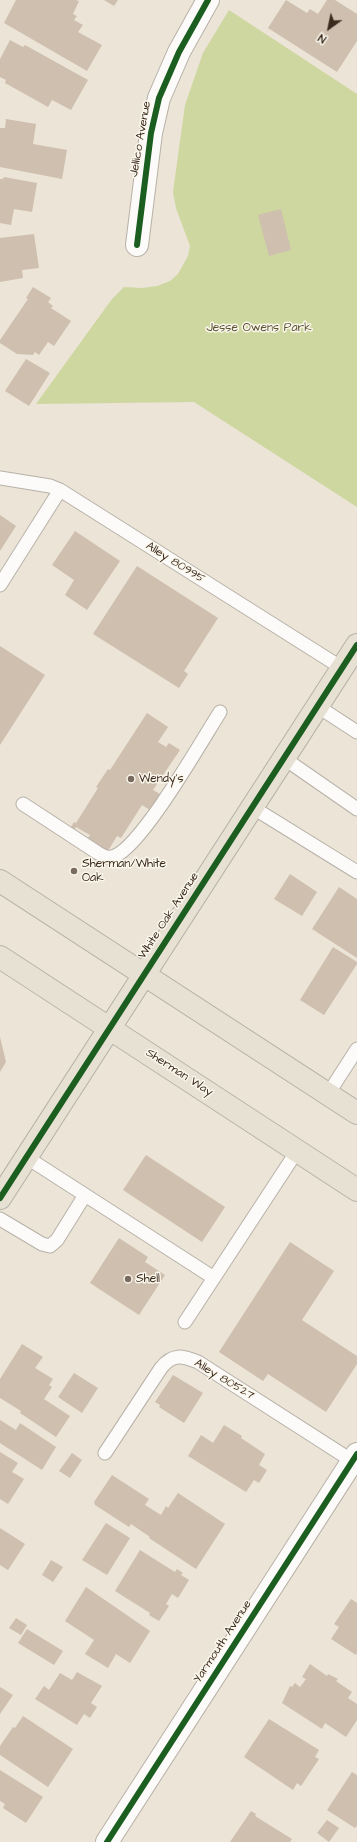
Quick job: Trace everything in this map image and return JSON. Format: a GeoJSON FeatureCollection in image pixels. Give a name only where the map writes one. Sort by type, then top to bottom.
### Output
{"type":"FeatureCollection","features":[{"type":"Feature","properties":{"kind":"main road","name":"White Oak Avenue"},"geometry":{"type":"LineString","coordinates":[[0,1198],[285,759],[317,706],[357,645]]}},
{"type":"Feature","properties":{"kind":"main road"},"geometry":{"type":"LineString","coordinates":[[0,881],[357,1113]]}},
{"type":"Feature","properties":{"kind":"main road","name":"Sherman Way"},"geometry":{"type":"LineString","coordinates":[[0,957],[357,1190]]}},
{"type":"Feature","properties":{"kind":"street","name":"Jellico Avenue"},"geometry":{"type":"LineString","coordinates":[[137,245],[151,133],[159,98],[179,52],[208,0]]}},
{"type":"Feature","properties":{"kind":"street","name":"Yarmouth Avenue"},"geometry":{"type":"LineString","coordinates":[[107,1842],[356,1460]]}},
{"type":"Feature","properties":{"kind":"lane","name":"Alley 80995"},"geometry":{"type":"LineString","coordinates":[[0,478],[50,486],[60,490],[342,668]]}},
{"type":"Feature","properties":{"kind":"lane"},"geometry":{"type":"LineString","coordinates":[[0,585],[60,490]]}},
{"type":"Feature","properties":{"kind":"lane"},"geometry":{"type":"LineString","coordinates":[[317,706],[357,732]]}},
{"type":"Feature","properties":{"kind":"lane"},"geometry":{"type":"LineString","coordinates":[[23,804],[98,853],[106,857],[114,857],[126,849],[148,823],[220,712]]}},
{"type":"Feature","properties":{"kind":"lane"},"geometry":{"type":"LineString","coordinates":[[285,759],[357,809]]}},
{"type":"Feature","properties":{"kind":"lane"},"geometry":{"type":"LineString","coordinates":[[252,808],[357,872]]}},
{"type":"Feature","properties":{"kind":"lane"},"geometry":{"type":"LineString","coordinates":[[328,1094],[357,1049]]}},
{"type":"Feature","properties":{"kind":"lane"},"geometry":{"type":"LineString","coordinates":[[185,1322],[296,1151]]}},
{"type":"Feature","properties":{"kind":"lane"},"geometry":{"type":"LineString","coordinates":[[26,1157],[214,1278]]}},
{"type":"Feature","properties":{"kind":"lane"},"geometry":{"type":"LineString","coordinates":[[0,1219],[42,1244],[50,1246],[57,1240],[85,1195]]}},
{"type":"Feature","properties":{"kind":"lane","name":"Alley 80527"},"geometry":{"type":"LineString","coordinates":[[105,1453],[166,1361],[174,1357],[186,1358],[198,1362],[356,1460]]}},
{"type":"Feature","properties":{"kind":"green space","name":"Jesse Owens Park"},"geometry":{"type":"Polygon","coordinates":[[[229,10],[357,94],[357,507],[194,402],[36,404],[112,299],[124,287],[142,288],[157,286],[170,281],[178,274],[188,256],[190,246],[176,208],[173,192],[185,105],[203,53],[229,10]]]}},
{"type":"Feature","properties":{"kind":"building"},"geometry":{"type":"Polygon","coordinates":[[[16,0],[79,1],[73,14],[77,16],[74,20],[83,25],[78,32],[102,45],[87,71],[4,23],[16,0]]]}},
{"type":"Feature","properties":{"kind":"building"},"geometry":{"type":"Polygon","coordinates":[[[104,0],[118,0],[114,6],[104,0]]]}},
{"type":"Feature","properties":{"kind":"building"},"geometry":{"type":"Polygon","coordinates":[[[286,0],[307,13],[310,9],[318,14],[327,0],[335,0],[357,14],[357,41],[337,72],[268,28],[286,0]]]}},
{"type":"Feature","properties":{"kind":"building"},"geometry":{"type":"Polygon","coordinates":[[[10,40],[23,47],[25,45],[88,80],[71,110],[52,100],[48,107],[5,83],[6,80],[0,77],[0,59],[10,40]]]}},
{"type":"Feature","properties":{"kind":"building"},"geometry":{"type":"Polygon","coordinates":[[[6,119],[36,124],[33,144],[67,150],[62,179],[0,167],[0,128],[5,128],[6,119]]]}},
{"type":"Feature","properties":{"kind":"building"},"geometry":{"type":"Polygon","coordinates":[[[4,177],[37,183],[32,212],[14,209],[11,225],[0,223],[0,179],[3,179],[4,177]]]}},
{"type":"Feature","properties":{"kind":"building"},"geometry":{"type":"Polygon","coordinates":[[[281,209],[291,250],[269,256],[258,215],[281,209]]]}},
{"type":"Feature","properties":{"kind":"building"},"geometry":{"type":"Polygon","coordinates":[[[34,234],[39,268],[22,270],[23,278],[0,282],[0,238],[34,234]]]}},
{"type":"Feature","properties":{"kind":"building"},"geometry":{"type":"Polygon","coordinates":[[[33,287],[51,298],[48,302],[53,306],[51,308],[71,321],[54,346],[48,342],[39,355],[35,352],[33,355],[17,354],[0,343],[0,340],[28,299],[26,298],[33,287]]]}},
{"type":"Feature","properties":{"kind":"building"},"geometry":{"type":"Polygon","coordinates":[[[26,359],[50,373],[29,406],[5,391],[26,359]]]}},
{"type":"Feature","properties":{"kind":"building"},"geometry":{"type":"Polygon","coordinates":[[[0,515],[16,526],[0,551],[0,515]]]}},
{"type":"Feature","properties":{"kind":"building"},"geometry":{"type":"Polygon","coordinates":[[[75,531],[120,561],[87,610],[65,595],[74,580],[52,565],[75,531]]]}},
{"type":"Feature","properties":{"kind":"building"},"geometry":{"type":"Polygon","coordinates":[[[137,566],[218,618],[184,671],[188,674],[179,688],[93,634],[137,566]]]}},
{"type":"Feature","properties":{"kind":"building"},"geometry":{"type":"Polygon","coordinates":[[[0,646],[45,675],[0,745],[0,646]]]}},
{"type":"Feature","properties":{"kind":"building","name":"Wendy's"},"geometry":{"type":"Polygon","coordinates":[[[147,713],[168,727],[158,742],[166,747],[169,743],[180,750],[153,790],[160,794],[150,810],[142,805],[121,838],[117,836],[108,851],[88,838],[90,835],[76,827],[75,829],[71,827],[74,822],[76,823],[98,788],[96,787],[108,769],[110,770],[147,713]]]}},
{"type":"Feature","properties":{"kind":"building"},"geometry":{"type":"Polygon","coordinates":[[[290,874],[317,892],[302,916],[274,899],[290,874]]]}},
{"type":"Feature","properties":{"kind":"building"},"geometry":{"type":"Polygon","coordinates":[[[339,887],[357,899],[357,958],[312,929],[339,887]]]}},
{"type":"Feature","properties":{"kind":"building"},"geometry":{"type":"Polygon","coordinates":[[[333,947],[357,962],[357,964],[324,1015],[300,1000],[333,947]]]}},
{"type":"Feature","properties":{"kind":"building"},"geometry":{"type":"Polygon","coordinates":[[[0,1037],[6,1062],[0,1072],[0,1037]]]}},
{"type":"Feature","properties":{"kind":"building"},"geometry":{"type":"Polygon","coordinates":[[[146,1155],[225,1207],[202,1242],[123,1190],[146,1155]]]}},
{"type":"Feature","properties":{"kind":"building","name":"Shell"},"geometry":{"type":"Polygon","coordinates":[[[119,1238],[148,1257],[145,1262],[165,1275],[139,1315],[90,1283],[119,1238]]]}},
{"type":"Feature","properties":{"kind":"building"},"geometry":{"type":"Polygon","coordinates":[[[290,1242],[334,1271],[302,1320],[357,1356],[357,1364],[326,1412],[268,1374],[263,1381],[219,1352],[290,1242]]]}},
{"type":"Feature","properties":{"kind":"building"},"geometry":{"type":"Polygon","coordinates":[[[22,1344],[43,1357],[35,1368],[53,1379],[49,1385],[52,1387],[44,1399],[70,1416],[56,1437],[20,1413],[21,1411],[0,1398],[0,1379],[22,1344]]]}},
{"type":"Feature","properties":{"kind":"building"},"geometry":{"type":"Polygon","coordinates":[[[74,1373],[98,1388],[82,1413],[58,1397],[74,1373]]]}},
{"type":"Feature","properties":{"kind":"building"},"geometry":{"type":"Polygon","coordinates":[[[173,1375],[203,1393],[184,1423],[159,1407],[160,1405],[155,1402],[173,1375]]]}},
{"type":"Feature","properties":{"kind":"building"},"geometry":{"type":"Polygon","coordinates":[[[0,1420],[16,1430],[20,1423],[56,1447],[42,1470],[0,1443],[0,1420]]]}},
{"type":"Feature","properties":{"kind":"building"},"geometry":{"type":"Polygon","coordinates":[[[224,1425],[242,1436],[241,1438],[265,1454],[259,1465],[267,1470],[259,1483],[254,1480],[246,1492],[188,1456],[201,1435],[213,1443],[224,1425]]]}},
{"type":"Feature","properties":{"kind":"building"},"geometry":{"type":"Polygon","coordinates":[[[0,1452],[18,1463],[12,1472],[24,1479],[8,1504],[0,1499],[0,1452]]]}},
{"type":"Feature","properties":{"kind":"building"},"geometry":{"type":"Polygon","coordinates":[[[72,1453],[82,1460],[70,1478],[59,1471],[72,1453]]]}},
{"type":"Feature","properties":{"kind":"building"},"geometry":{"type":"Polygon","coordinates":[[[112,1475],[149,1499],[145,1505],[161,1515],[166,1506],[168,1508],[178,1493],[225,1524],[196,1569],[149,1538],[150,1537],[131,1524],[129,1527],[95,1505],[94,1502],[112,1475]]]}},
{"type":"Feature","properties":{"kind":"building"},"geometry":{"type":"Polygon","coordinates":[[[106,1523],[130,1538],[107,1575],[82,1560],[106,1523]]]}},
{"type":"Feature","properties":{"kind":"building"},"geometry":{"type":"Polygon","coordinates":[[[0,1528],[25,1544],[8,1570],[0,1565],[0,1528]]]}},
{"type":"Feature","properties":{"kind":"building"},"geometry":{"type":"Polygon","coordinates":[[[140,1550],[175,1572],[177,1569],[183,1573],[181,1575],[189,1580],[178,1598],[172,1594],[166,1604],[169,1606],[159,1621],[149,1615],[150,1613],[115,1591],[140,1550]]]}},
{"type":"Feature","properties":{"kind":"building"},"geometry":{"type":"Polygon","coordinates":[[[51,1560],[63,1567],[53,1582],[42,1575],[51,1560]]]}},
{"type":"Feature","properties":{"kind":"building"},"geometry":{"type":"Polygon","coordinates":[[[86,1587],[150,1631],[130,1663],[116,1654],[108,1668],[85,1654],[94,1640],[65,1621],[86,1587]]]}},
{"type":"Feature","properties":{"kind":"building"},"geometry":{"type":"Polygon","coordinates":[[[351,1599],[357,1603],[356,1655],[331,1639],[339,1627],[334,1624],[351,1599]]]}},
{"type":"Feature","properties":{"kind":"building"},"geometry":{"type":"Polygon","coordinates":[[[16,1618],[27,1625],[21,1635],[9,1628],[16,1618]]]}},
{"type":"Feature","properties":{"kind":"building"},"geometry":{"type":"Polygon","coordinates":[[[27,1629],[63,1651],[54,1665],[18,1643],[27,1629]]]}},
{"type":"Feature","properties":{"kind":"building"},"geometry":{"type":"Polygon","coordinates":[[[310,1664],[327,1676],[328,1674],[338,1679],[336,1681],[352,1692],[348,1698],[357,1704],[357,1720],[346,1737],[325,1723],[322,1729],[282,1703],[290,1686],[292,1687],[295,1683],[300,1687],[306,1679],[302,1677],[310,1664]]]}},
{"type":"Feature","properties":{"kind":"building"},"geometry":{"type":"Polygon","coordinates":[[[77,1672],[102,1686],[91,1703],[97,1707],[90,1718],[84,1714],[77,1725],[35,1699],[44,1686],[49,1690],[60,1673],[72,1680],[77,1672]]]}},
{"type":"Feature","properties":{"kind":"building"},"geometry":{"type":"Polygon","coordinates":[[[0,1687],[13,1695],[0,1714],[0,1687]]]}},
{"type":"Feature","properties":{"kind":"building"},"geometry":{"type":"Polygon","coordinates":[[[23,1716],[73,1749],[48,1787],[0,1755],[0,1746],[13,1727],[15,1728],[23,1716]]]}},
{"type":"Feature","properties":{"kind":"building"},"geometry":{"type":"Polygon","coordinates":[[[269,1719],[319,1750],[315,1757],[319,1759],[301,1786],[297,1783],[293,1790],[244,1757],[269,1719]]]}},
{"type":"Feature","properties":{"kind":"building"},"geometry":{"type":"Polygon","coordinates":[[[0,1770],[43,1797],[26,1823],[3,1808],[5,1804],[0,1801],[0,1770]]]}},
{"type":"Feature","properties":{"kind":"building"},"geometry":{"type":"Polygon","coordinates":[[[352,1772],[357,1775],[357,1826],[355,1828],[327,1810],[352,1772]]]}},
{"type":"Feature","properties":{"kind":"building"},"geometry":{"type":"Polygon","coordinates":[[[251,1811],[256,1814],[255,1816],[292,1839],[290,1842],[230,1842],[251,1811]]]}},
{"type":"Feature","properties":{"kind":"building"},"geometry":{"type":"Polygon","coordinates":[[[327,1820],[339,1828],[329,1842],[317,1833],[327,1820]]]}},
{"type":"Feature","properties":{"kind":"cycle path"},"geometry":{"type":"LineString","coordinates":[[137,245],[151,133],[159,98],[179,52],[208,0]]}},
{"type":"Feature","properties":{"kind":"cycle path"},"geometry":{"type":"LineString","coordinates":[[0,1198],[357,645]]}},
{"type":"Feature","properties":{"kind":"cycle path"},"geometry":{"type":"LineString","coordinates":[[107,1842],[357,1454]]}},
{"type":"Feature","properties":{"kind":"place","name":"Wendy's"},"geometry":{"type":"Point","coordinates":[131,779]}},
{"type":"Feature","properties":{"kind":"place","name":"Sherman/White Oak"},"geometry":{"type":"Point","coordinates":[74,871]}},
{"type":"Feature","properties":{"kind":"place","name":"Shell"},"geometry":{"type":"Point","coordinates":[128,1279]}}]}
